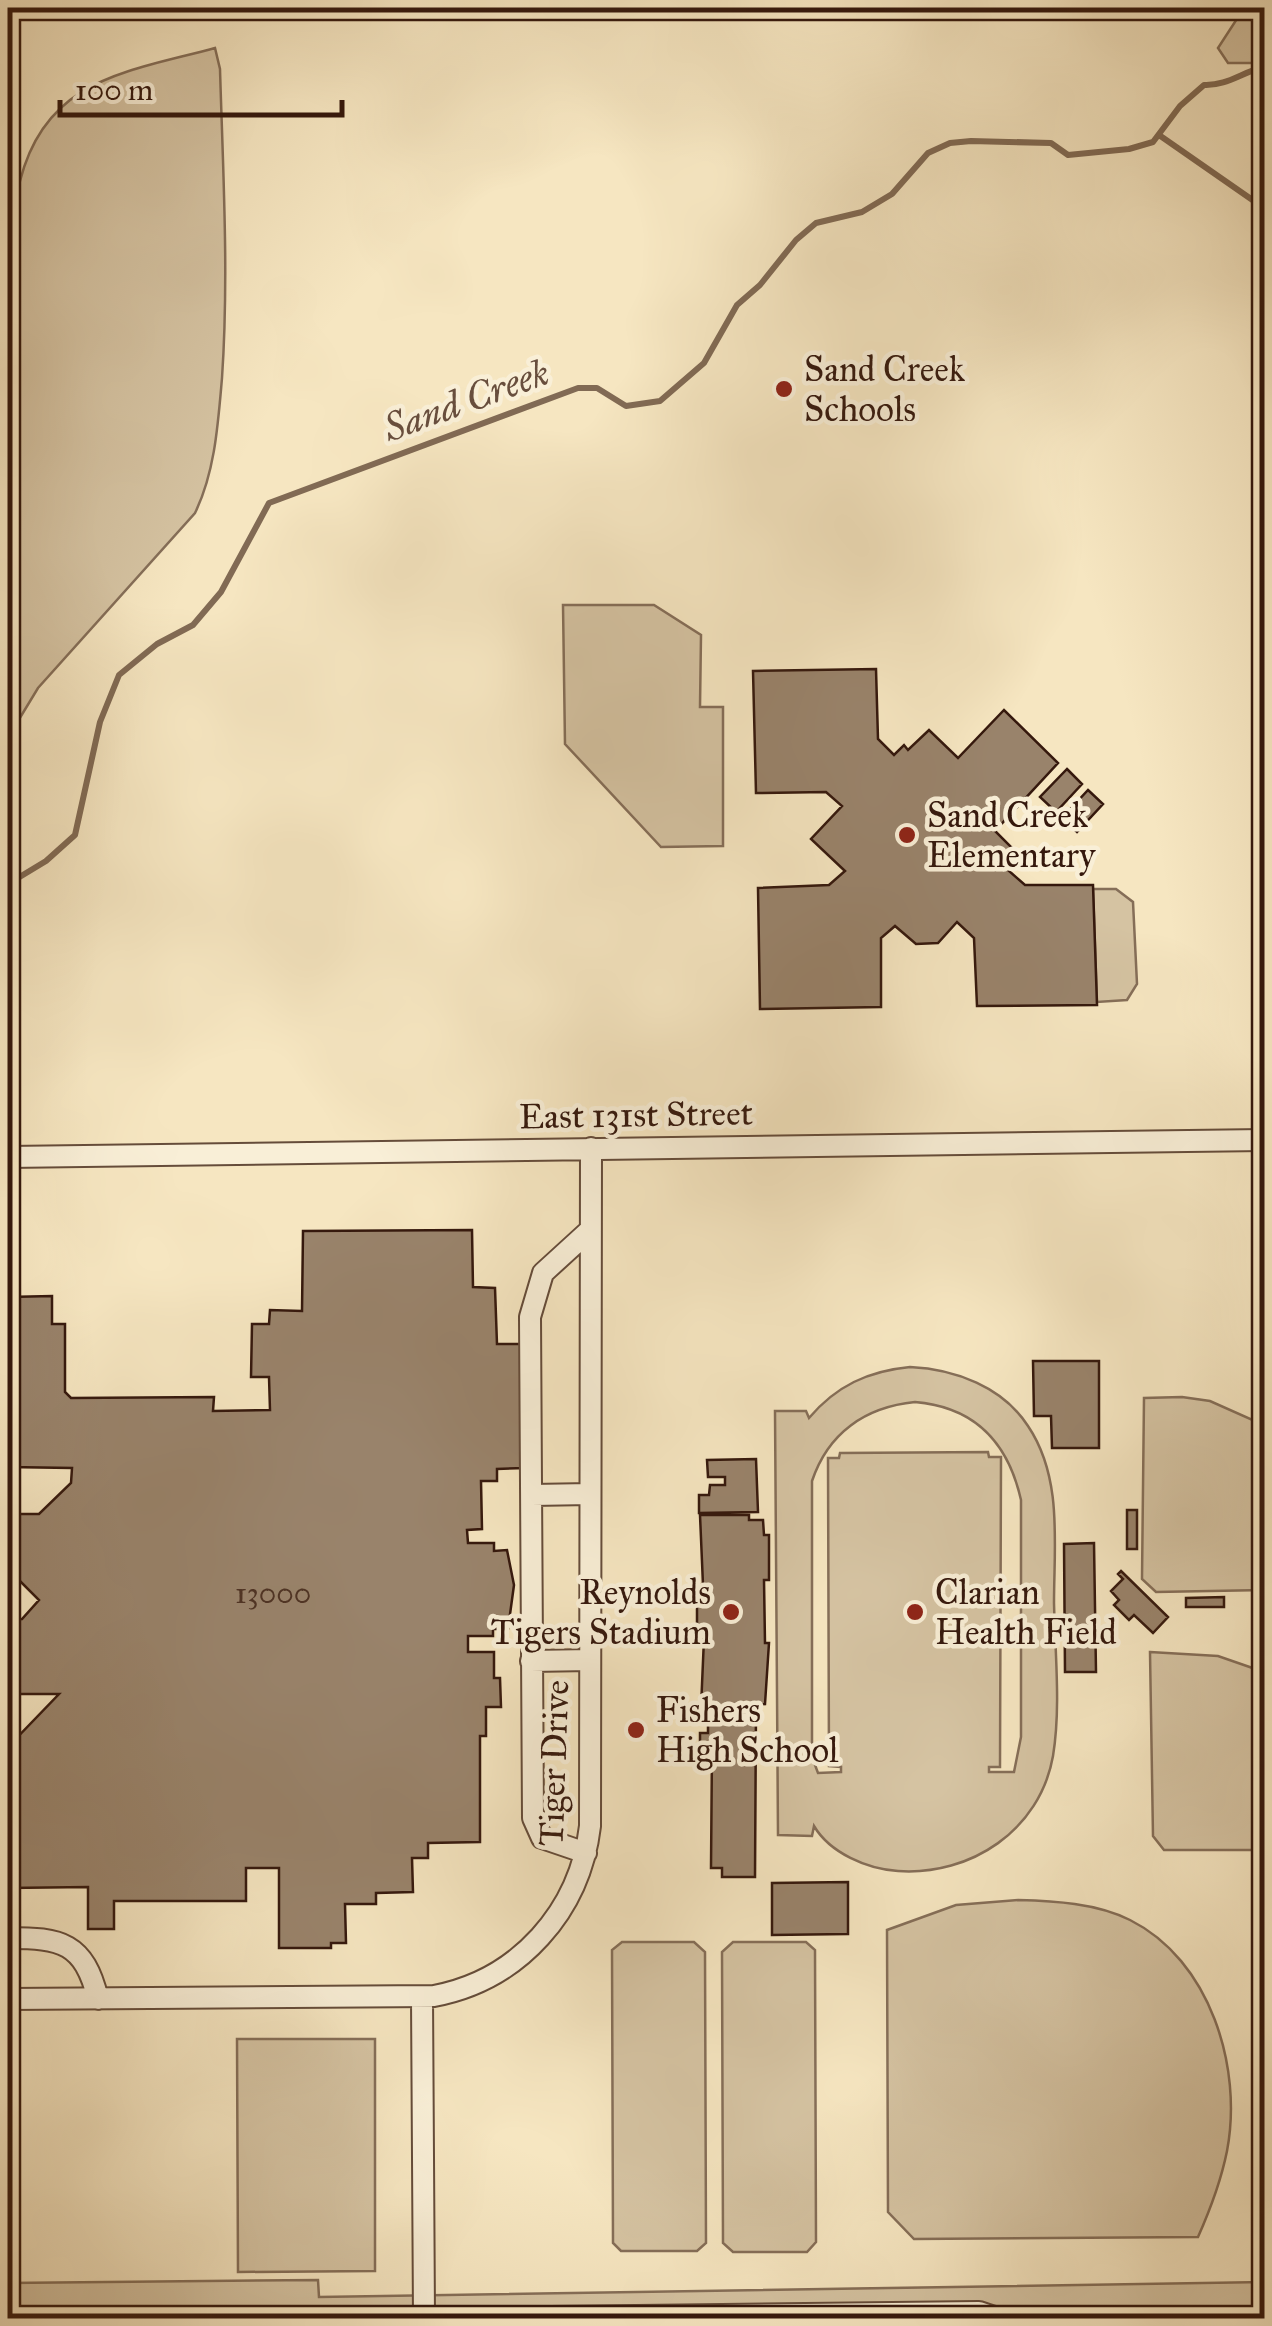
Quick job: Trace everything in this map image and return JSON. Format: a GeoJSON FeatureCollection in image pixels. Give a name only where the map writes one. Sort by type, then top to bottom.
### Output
{"type":"FeatureCollection","features":[{"type":"Feature","properties":{"kind":"street","name":"East 131st Street"},"geometry":{"type":"LineString","coordinates":[[8,1157],[1264,1140]]}},
{"type":"Feature","properties":{"kind":"street","name":"Tiger Drive"},"geometry":{"type":"LineString","coordinates":[[8,1999],[422,1997],[474,1985],[524,1954],[560,1913],[586,1854],[590,1806],[591,1148]]}},
{"type":"Feature","properties":{"kind":"street"},"geometry":{"type":"LineString","coordinates":[[586,1854],[552,1844],[535,1829],[530,1661],[532,1301],[543,1273],[590,1231]]}},
{"type":"Feature","properties":{"kind":"street"},"geometry":{"type":"LineString","coordinates":[[532,1495],[590,1494]]}},
{"type":"Feature","properties":{"kind":"street"},"geometry":{"type":"LineString","coordinates":[[530,1661],[590,1660]]}},
{"type":"Feature","properties":{"kind":"street"},"geometry":{"type":"LineString","coordinates":[[8,1938],[49,1938],[66,1945],[92,1971],[98,1998]]}},
{"type":"Feature","properties":{"kind":"street"},"geometry":{"type":"LineString","coordinates":[[422,1997],[420,2278],[424,2318]]}},
{"type":"Feature","properties":{"kind":"street"},"geometry":{"type":"LineString","coordinates":[[476,2318],[979,2312],[997,2318]]}},
{"type":"Feature","properties":{"kind":"shaded area"},"geometry":{"type":"Polygon","coordinates":[[[234,8],[866,8],[299,14],[234,8]]]}},
{"type":"Feature","properties":{"kind":"shaded area"},"geometry":{"type":"Polygon","coordinates":[[[1244,8],[1264,8],[1264,63],[1228,63],[1218,48],[1244,8]]]}},
{"type":"Feature","properties":{"kind":"shaded area"},"geometry":{"type":"Polygon","coordinates":[[[215,48],[220,69],[225,301],[219,413],[207,481],[195,513],[38,688],[18,721],[8,788],[8,265],[20,181],[32,147],[49,120],[70,100],[121,73],[215,48]]]}},
{"type":"Feature","properties":{"kind":"shaded area"},"geometry":{"type":"Polygon","coordinates":[[[563,605],[654,605],[701,635],[700,707],[723,707],[723,846],[661,847],[565,744],[563,605]]]}},
{"type":"Feature","properties":{"kind":"shaded area"},"geometry":{"type":"Polygon","coordinates":[[[1093,889],[1116,889],[1133,902],[1137,984],[1127,1000],[1097,1002],[1093,889]]]}},
{"type":"Feature","properties":{"kind":"shaded area"},"geometry":{"type":"Polygon","coordinates":[[[910,1367],[961,1376],[992,1391],[1018,1412],[1047,1467],[1054,1512],[1057,1718],[1046,1782],[1034,1806],[998,1843],[951,1866],[925,1871],[886,1870],[862,1863],[839,1852],[814,1826],[812,1836],[778,1835],[775,1411],[806,1411],[809,1418],[842,1389],[867,1376],[910,1367]],[[897,1405],[851,1425],[828,1449],[812,1481],[812,1757],[818,1773],[841,1772],[841,1767],[829,1766],[828,1458],[839,1458],[840,1453],[988,1452],[989,1457],[1001,1457],[1000,1767],[989,1767],[989,1772],[1014,1772],[1021,1737],[1021,1500],[1007,1461],[986,1431],[955,1411],[936,1405],[897,1405]]]}},
{"type":"Feature","properties":{"kind":"shaded area"},"geometry":{"type":"Polygon","coordinates":[[[1144,1398],[1210,1401],[1264,1425],[1264,1590],[1156,1592],[1142,1579],[1144,1398]]]}},
{"type":"Feature","properties":{"kind":"shaded area"},"geometry":{"type":"Polygon","coordinates":[[[1150,1652],[1218,1656],[1264,1672],[1264,1850],[1164,1850],[1153,1836],[1150,1652]]]}},
{"type":"Feature","properties":{"kind":"shaded area"},"geometry":{"type":"Polygon","coordinates":[[[1018,1900],[1089,1906],[1130,1920],[1158,1938],[1181,1961],[1200,1989],[1224,2052],[1231,2119],[1222,2173],[1198,2237],[914,2239],[888,2212],[887,1930],[956,1905],[1018,1900]]]}},
{"type":"Feature","properties":{"kind":"shaded area"},"geometry":{"type":"Polygon","coordinates":[[[622,1942],[694,1942],[705,1952],[706,2243],[697,2251],[621,2251],[613,2243],[612,1950],[622,1942]]]}},
{"type":"Feature","properties":{"kind":"shaded area"},"geometry":{"type":"Polygon","coordinates":[[[733,1942],[806,1942],[815,1950],[816,2242],[807,2252],[733,2252],[723,2243],[722,1952],[733,1942]]]}},
{"type":"Feature","properties":{"kind":"shaded area"},"geometry":{"type":"Polygon","coordinates":[[[237,2039],[375,2039],[375,2271],[238,2272],[237,2039]]]}},
{"type":"Feature","properties":{"kind":"shaded area"},"geometry":{"type":"Polygon","coordinates":[[[318,2280],[319,2297],[1264,2282],[1264,2318],[8,2318],[8,2283],[318,2280]]]}},
{"type":"Feature","properties":{"kind":"building","name":"Sand Creek Elementary"},"geometry":{"type":"Polygon","coordinates":[[[876,669],[878,739],[894,755],[904,745],[908,750],[929,730],[958,758],[1004,710],[1058,763],[995,831],[1022,858],[1009,871],[1025,885],[1093,885],[1097,1005],[977,1006],[974,938],[957,922],[938,943],[916,944],[895,926],[881,938],[881,1007],[760,1009],[758,888],[829,885],[845,871],[811,839],[842,806],[826,792],[756,793],[753,671],[876,669]]]}},
{"type":"Feature","properties":{"kind":"building"},"geometry":{"type":"Polygon","coordinates":[[[1067,769],[1082,784],[1056,812],[1040,797],[1067,769]]]}},
{"type":"Feature","properties":{"kind":"building"},"geometry":{"type":"Polygon","coordinates":[[[1088,790],[1103,804],[1077,832],[1062,818],[1088,790]]]}},
{"type":"Feature","properties":{"kind":"building"},"geometry":{"type":"Polygon","coordinates":[[[472,1230],[473,1287],[495,1288],[497,1344],[525,1344],[525,1468],[497,1469],[497,1481],[481,1481],[482,1529],[467,1530],[468,1543],[494,1543],[494,1551],[507,1550],[514,1585],[508,1629],[493,1629],[493,1636],[468,1636],[468,1652],[494,1652],[494,1678],[500,1678],[501,1707],[486,1707],[486,1736],[480,1736],[480,1842],[428,1843],[428,1858],[412,1858],[413,1892],[376,1893],[376,1904],[345,1904],[346,1943],[331,1943],[331,1948],[279,1948],[279,1868],[246,1868],[246,1901],[114,1901],[114,1929],[88,1929],[88,1887],[8,1888],[8,1747],[59,1694],[8,1694],[8,1611],[9,1620],[22,1619],[39,1600],[10,1571],[8,1574],[8,1504],[18,1514],[39,1514],[71,1483],[72,1468],[8,1467],[8,1297],[52,1296],[52,1324],[65,1324],[65,1392],[71,1398],[214,1397],[213,1411],[270,1410],[269,1377],[251,1377],[252,1324],[269,1324],[270,1310],[302,1311],[303,1231],[472,1230]]]}},
{"type":"Feature","properties":{"kind":"building"},"geometry":{"type":"Polygon","coordinates":[[[1033,1361],[1099,1361],[1099,1448],[1052,1448],[1051,1416],[1034,1416],[1033,1361]]]}},
{"type":"Feature","properties":{"kind":"building"},"geometry":{"type":"Polygon","coordinates":[[[756,1459],[758,1512],[699,1513],[699,1495],[709,1495],[710,1485],[725,1485],[725,1477],[708,1477],[707,1460],[756,1459]]]}},
{"type":"Feature","properties":{"kind":"building"},"geometry":{"type":"Polygon","coordinates":[[[1127,1510],[1137,1510],[1137,1549],[1127,1549],[1127,1510]]]}},
{"type":"Feature","properties":{"kind":"building","name":"Reynolds Tigers Stadium"},"geometry":{"type":"Polygon","coordinates":[[[700,1515],[749,1515],[749,1520],[763,1520],[764,1535],[769,1535],[769,1580],[764,1580],[765,1643],[769,1643],[765,1704],[701,1708],[704,1638],[697,1638],[697,1585],[703,1585],[700,1515]]]}},
{"type":"Feature","properties":{"kind":"building"},"geometry":{"type":"Polygon","coordinates":[[[1094,1543],[1096,1672],[1065,1672],[1064,1544],[1094,1543]]]}},
{"type":"Feature","properties":{"kind":"building"},"geometry":{"type":"Polygon","coordinates":[[[1121,1571],[1168,1617],[1153,1633],[1134,1615],[1129,1620],[1114,1605],[1119,1600],[1111,1591],[1123,1579],[1118,1574],[1121,1571]]]}},
{"type":"Feature","properties":{"kind":"building"},"geometry":{"type":"Polygon","coordinates":[[[1224,1597],[1224,1607],[1186,1607],[1186,1598],[1224,1597]]]}},
{"type":"Feature","properties":{"kind":"building"},"geometry":{"type":"Polygon","coordinates":[[[708,1709],[756,1709],[755,1877],[722,1877],[722,1868],[711,1868],[712,1748],[700,1748],[700,1733],[708,1733],[708,1709]]]}},
{"type":"Feature","properties":{"kind":"building"},"geometry":{"type":"Polygon","coordinates":[[[848,1882],[848,1934],[772,1935],[772,1883],[848,1882]]]}},
{"type":"Feature","properties":{"kind":"waterway","name":"Sand Creek"},"geometry":{"type":"LineString","coordinates":[[8,884],[46,861],[75,835],[100,722],[119,675],[157,644],[193,625],[221,592],[269,503],[578,388],[597,388],[626,406],[660,401],[704,363],[737,305],[760,285],[796,240],[816,223],[862,212],[892,194],[928,153],[950,143],[971,141],[1051,143],[1068,155],[1129,149],[1153,142],[1180,106],[1204,85],[1264,67]]}},
{"type":"Feature","properties":{"kind":"waterway"},"geometry":{"type":"LineString","coordinates":[[1159,135],[1264,208]]}},
{"type":"Feature","properties":{"kind":"place","name":"Sand Creek Schools"},"geometry":{"type":"Point","coordinates":[784,389]}},
{"type":"Feature","properties":{"kind":"place","name":"Sand Creek Elementary"},"geometry":{"type":"Point","coordinates":[907,835]}},
{"type":"Feature","properties":{"kind":"place","name":"Reynolds Tigers Stadium"},"geometry":{"type":"Point","coordinates":[731,1612]}},
{"type":"Feature","properties":{"kind":"place","name":"Clarian Health Field"},"geometry":{"type":"Point","coordinates":[915,1612]}},
{"type":"Feature","properties":{"kind":"place","name":"Fishers High School"},"geometry":{"type":"Point","coordinates":[636,1730]}}]}
